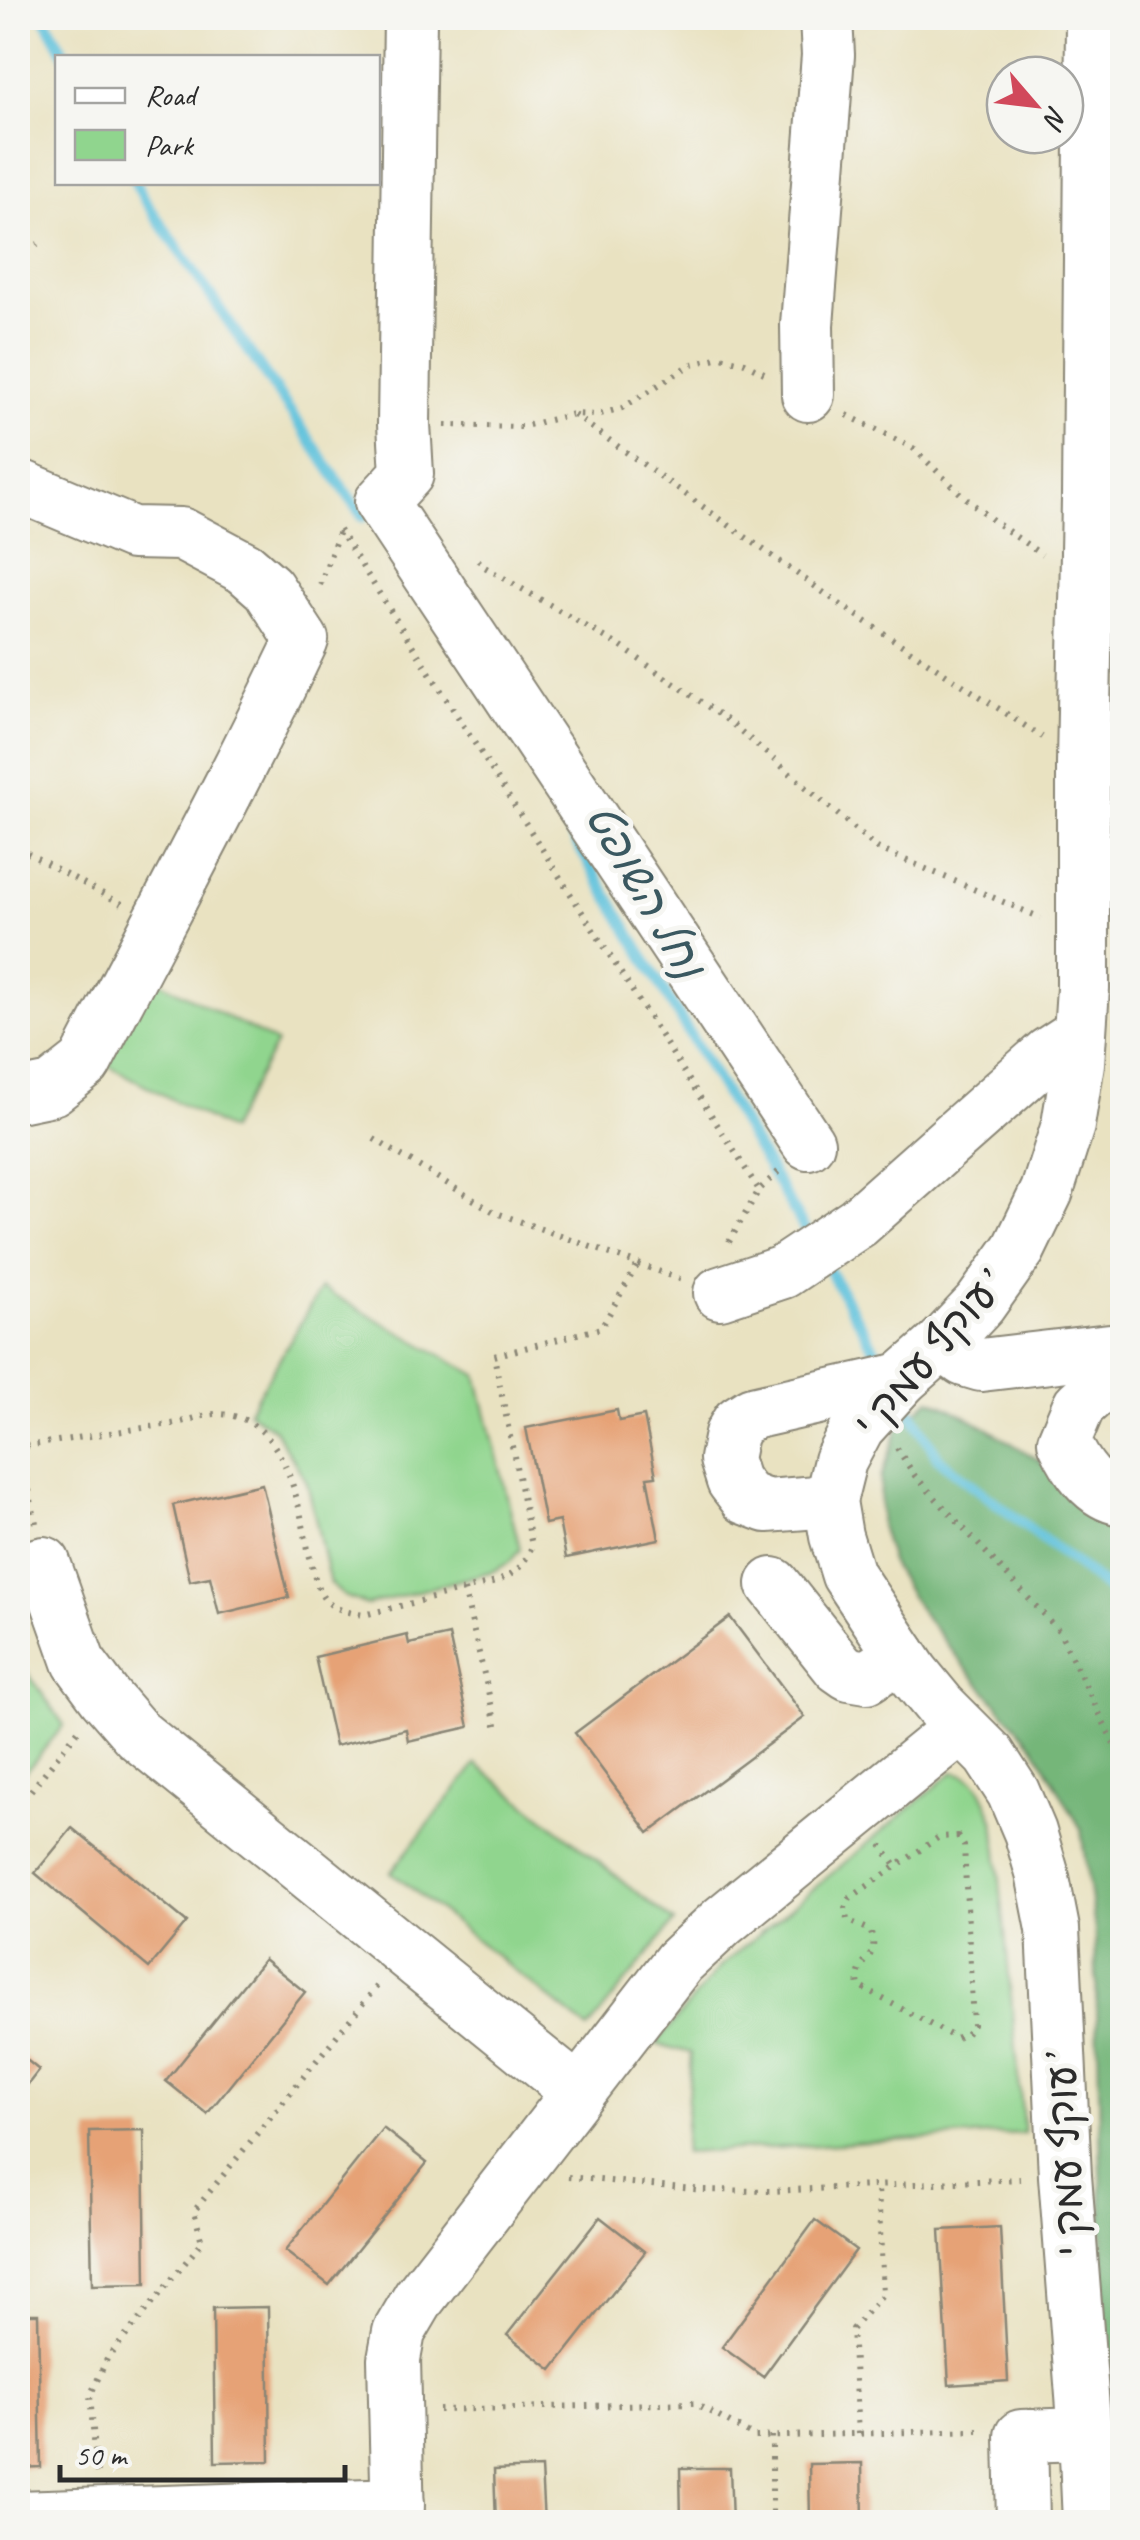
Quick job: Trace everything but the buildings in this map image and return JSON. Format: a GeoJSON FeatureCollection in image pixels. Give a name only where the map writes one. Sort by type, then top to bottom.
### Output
{"type":"FeatureCollection","features":[{"type":"Feature","properties":{"kind":"street"},"geometry":{"type":"LineString","coordinates":[[410,18],[406,474],[381,502],[808,1142]]}},
{"type":"Feature","properties":{"kind":"street"},"geometry":{"type":"LineString","coordinates":[[808,395],[807,326],[828,55],[826,18]]}},
{"type":"Feature","properties":{"kind":"street","name":"עוקף עמק י’"},"geometry":{"type":"LineString","coordinates":[[1089,2522],[1053,1929],[1042,1873],[1013,1792],[988,1755],[940,1708],[848,1575],[830,1501],[840,1461],[858,1427],[980,1304],[1019,1248],[1046,1191],[1068,1126],[1078,1063],[1084,936],[1082,764],[1092,18]]}},
{"type":"Feature","properties":{"kind":"street"},"geometry":{"type":"LineString","coordinates":[[18,484],[132,532],[181,534],[245,568],[268,588],[302,640],[252,746],[85,1063],[52,1089],[18,1096]]}},
{"type":"Feature","properties":{"kind":"street"},"geometry":{"type":"LineString","coordinates":[[720,1293],[783,1272],[858,1222],[1048,1054],[1080,1033]]}},
{"type":"Feature","properties":{"kind":"street"},"geometry":{"type":"LineString","coordinates":[[942,1344],[964,1360],[981,1366],[1117,1360]]}},
{"type":"Feature","properties":{"kind":"street"},"geometry":{"type":"LineString","coordinates":[[1117,1360],[1079,1405],[1064,1441],[1075,1464],[1096,1487],[1122,1499]]}},
{"type":"Feature","properties":{"kind":"street"},"geometry":{"type":"LineString","coordinates":[[830,1501],[767,1506],[746,1498],[733,1481],[726,1460],[731,1434],[738,1422],[752,1413],[888,1395]]}},
{"type":"Feature","properties":{"kind":"street"},"geometry":{"type":"LineString","coordinates":[[31,1566],[79,1662],[137,1734],[578,2092]]}},
{"type":"Feature","properties":{"kind":"street"},"geometry":{"type":"LineString","coordinates":[[773,1584],[838,1667],[849,1674],[867,1677],[901,1655]]}},
{"type":"Feature","properties":{"kind":"street"},"geometry":{"type":"LineString","coordinates":[[18,2517],[398,2513],[394,2358],[400,2332],[419,2298],[662,1982],[694,1947],[960,1728]]}},
{"type":"Feature","properties":{"kind":"street"},"geometry":{"type":"LineString","coordinates":[[1023,2522],[1021,2436],[1085,2434]]}},
{"type":"Feature","properties":{"kind":"path"},"geometry":{"type":"LineString","coordinates":[[18,253],[38,244]]}},
{"type":"Feature","properties":{"kind":"path"},"geometry":{"type":"LineString","coordinates":[[404,424],[522,427],[573,414],[598,414],[622,408],[692,364],[721,357],[745,364],[913,448],[995,522],[1065,571],[1087,571]]}},
{"type":"Feature","properties":{"kind":"path"},"geometry":{"type":"LineString","coordinates":[[573,414],[844,607],[1082,764]]}},
{"type":"Feature","properties":{"kind":"path"},"geometry":{"type":"LineString","coordinates":[[339,530],[759,1190]]}},
{"type":"Feature","properties":{"kind":"path"},"geometry":{"type":"LineString","coordinates":[[470,551],[483,566],[620,646],[730,722],[877,848],[1084,936]]}},
{"type":"Feature","properties":{"kind":"path"},"geometry":{"type":"LineString","coordinates":[[18,848],[126,906],[146,905],[165,896],[181,878]]}},
{"type":"Feature","properties":{"kind":"path"},"geometry":{"type":"LineString","coordinates":[[374,1139],[494,1212],[720,1293]]}},
{"type":"Feature","properties":{"kind":"path"},"geometry":{"type":"LineString","coordinates":[[31,1566],[20,1447],[187,1422],[214,1414],[238,1418],[269,1438],[293,1482],[324,1600],[364,1615],[514,1574],[526,1562],[532,1546],[494,1356],[602,1328],[638,1264]]}},
{"type":"Feature","properties":{"kind":"path"},"geometry":{"type":"LineString","coordinates":[[888,1395],[915,1476],[1059,1631],[1122,1760]]}},
{"type":"Feature","properties":{"kind":"path"},"geometry":{"type":"LineString","coordinates":[[464,1590],[498,1734]]}},
{"type":"Feature","properties":{"kind":"path"},"geometry":{"type":"LineString","coordinates":[[18,1807],[105,1697]]}},
{"type":"Feature","properties":{"kind":"path"},"geometry":{"type":"LineString","coordinates":[[958,1836],[964,1846],[973,2026],[956,2038],[859,1986],[857,1976],[872,1956],[874,1940],[870,1930],[847,1920],[845,1908],[850,1898],[939,1837],[958,1836]]}},
{"type":"Feature","properties":{"kind":"path"},"geometry":{"type":"LineString","coordinates":[[100,2514],[90,2396],[106,2359],[202,2242],[194,2211],[405,1952]]}},
{"type":"Feature","properties":{"kind":"path"},"geometry":{"type":"LineString","coordinates":[[517,2172],[703,2190],[770,2191],[1065,2176]]}},
{"type":"Feature","properties":{"kind":"path"},"geometry":{"type":"LineString","coordinates":[[858,2434],[852,2330],[883,2294],[878,2187]]}},
{"type":"Feature","properties":{"kind":"path"},"geometry":{"type":"LineString","coordinates":[[395,2411],[694,2404],[755,2437],[990,2429]]}},
{"type":"Feature","properties":{"kind":"path"},"geometry":{"type":"LineString","coordinates":[[772,2436],[772,2522]]}},
{"type":"Feature","properties":{"kind":"green space"},"geometry":{"type":"Polygon","coordinates":[[[152,977],[276,1043],[229,1130],[106,1064],[152,977]]]}},
{"type":"Feature","properties":{"kind":"green space"},"geometry":{"type":"Polygon","coordinates":[[[321,1288],[477,1375],[520,1549],[510,1562],[493,1571],[367,1605],[344,1596],[330,1584],[307,1482],[273,1428],[248,1412],[321,1288]]]}},
{"type":"Feature","properties":{"kind":"green space"},"geometry":{"type":"Polygon","coordinates":[[[930,1399],[1040,1461],[1071,1493],[1109,1513],[1122,1526],[1122,2522],[1110,2522],[1095,1930],[1081,1829],[1034,1746],[918,1608],[892,1565],[880,1525],[881,1478],[899,1427],[930,1399]]]}},
{"type":"Feature","properties":{"kind":"green space"},"geometry":{"type":"Polygon","coordinates":[[[18,1659],[64,1725],[18,1781],[18,1659]]]}},
{"type":"Feature","properties":{"kind":"green space"},"geometry":{"type":"Polygon","coordinates":[[[476,1764],[674,1922],[588,2029],[391,1872],[476,1764]]]}},
{"type":"Feature","properties":{"kind":"green space"},"geometry":{"type":"Polygon","coordinates":[[[953,1772],[976,1782],[994,1819],[1024,2133],[684,2153],[691,2053],[656,2044],[721,1966],[953,1772]]]}},
{"type":"Feature","properties":{"kind":"waterway","name":"נחל השופט"},"geometry":{"type":"LineString","coordinates":[[45,18],[65,55]]}},
{"type":"Feature","properties":{"kind":"waterway","name":"נחל השופט"},"geometry":{"type":"LineString","coordinates":[[137,185],[363,517]]}},
{"type":"Feature","properties":{"kind":"waterway","name":"נחל השופט"},"geometry":{"type":"LineString","coordinates":[[566,825],[811,1240]]}},
{"type":"Feature","properties":{"kind":"waterway","name":"נחל השופט"},"geometry":{"type":"LineString","coordinates":[[823,1260],[886,1369]]}},
{"type":"Feature","properties":{"kind":"waterway","name":"נחל השופט"},"geometry":{"type":"LineString","coordinates":[[903,1398],[939,1459],[1122,1600]]}}]}
